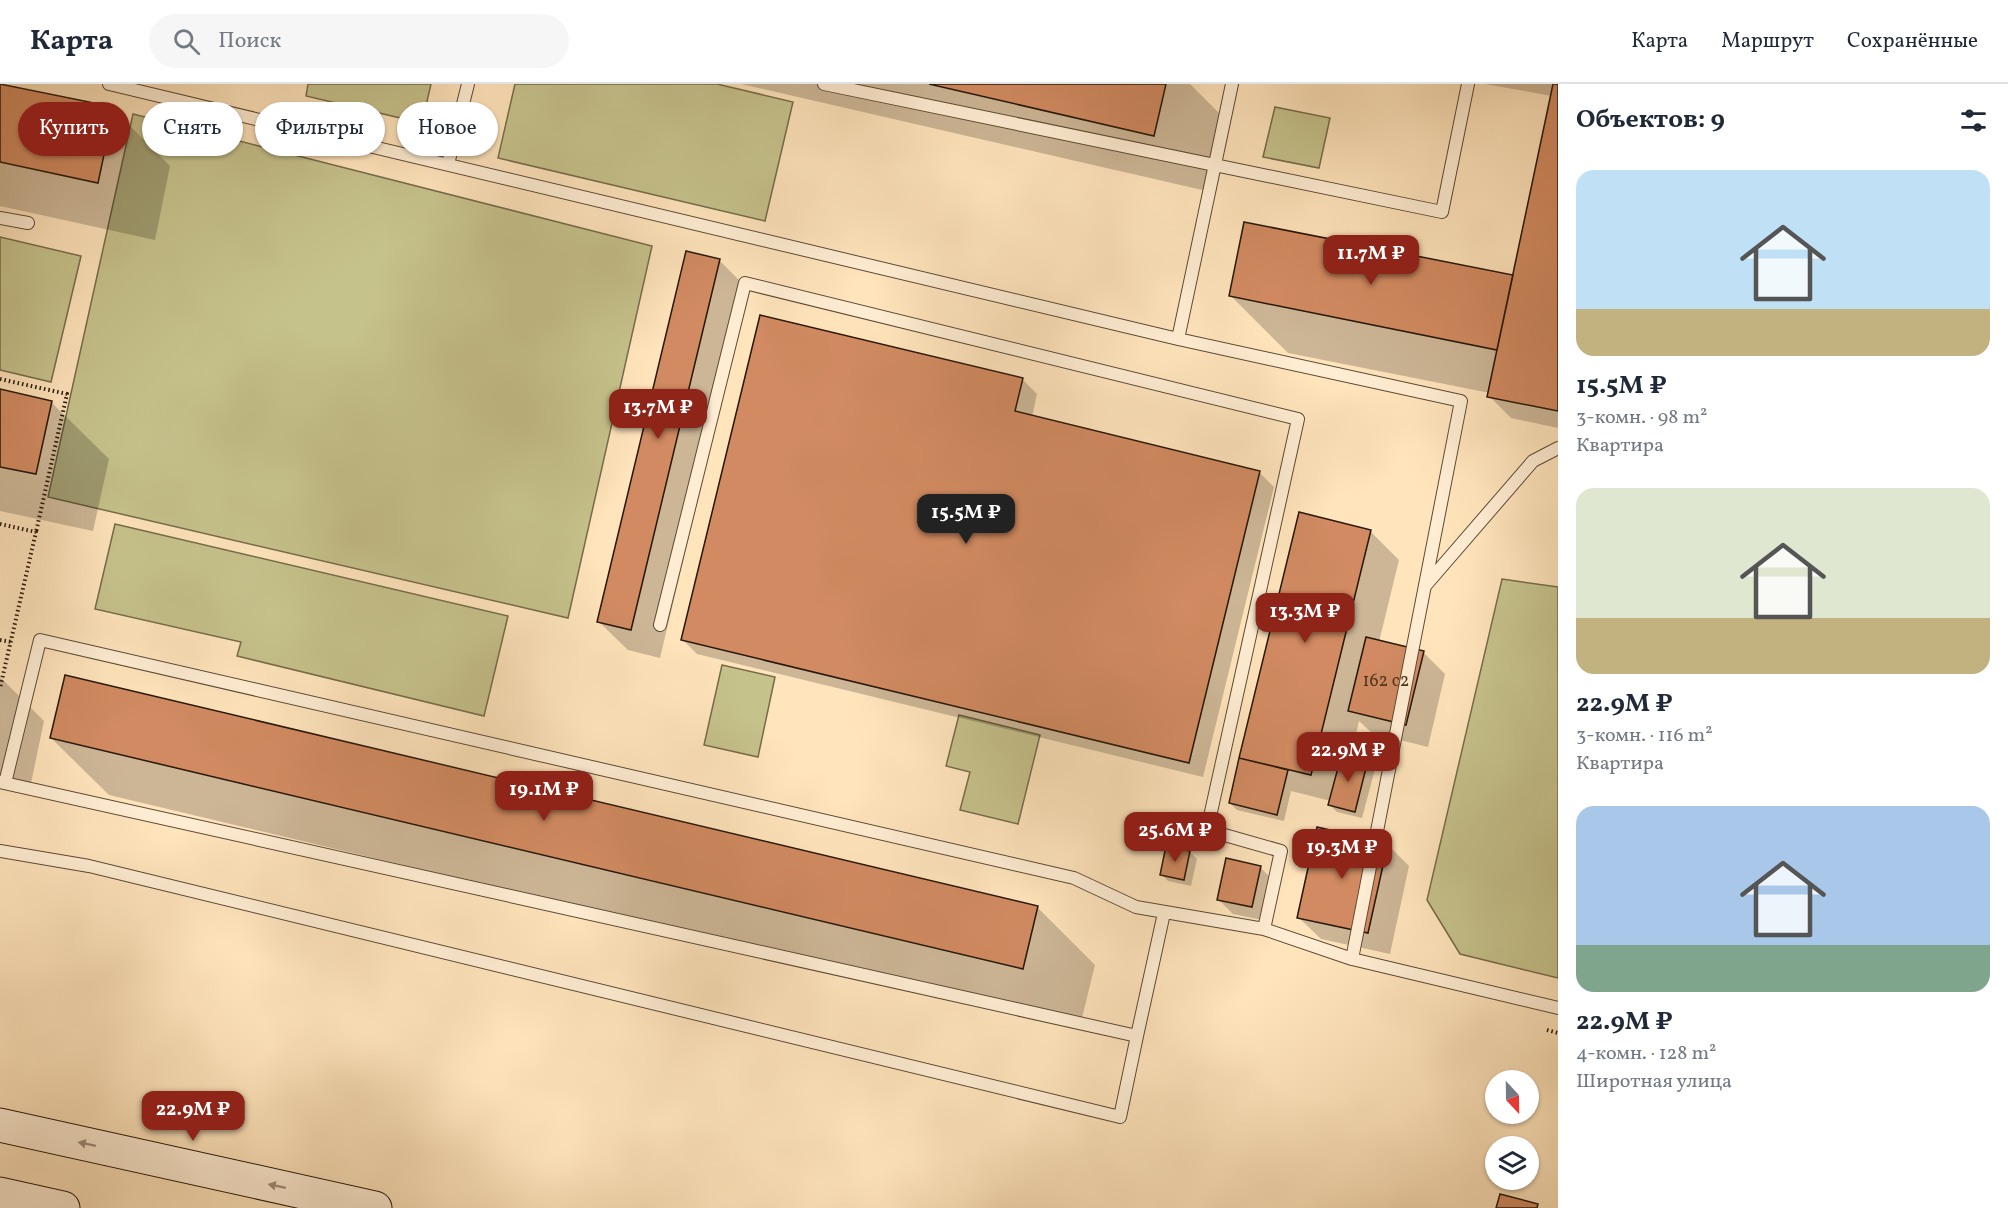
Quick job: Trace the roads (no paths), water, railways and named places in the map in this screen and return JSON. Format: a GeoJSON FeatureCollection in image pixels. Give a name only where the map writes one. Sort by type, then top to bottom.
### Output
{"type":"FeatureCollection","features":[{"type":"Feature","properties":{"kind":"main road"},"geometry":{"type":"LineString","coordinates":[[0,1125],[375,1208]]}},
{"type":"Feature","properties":{"kind":"main road"},"geometry":{"type":"LineString","coordinates":[[0,1194],[63,1208]]}},
{"type":"Feature","properties":{"kind":"lane"},"geometry":{"type":"LineString","coordinates":[[109,84],[1178,339],[1461,401],[1352,959]]}},
{"type":"Feature","properties":{"kind":"lane"},"geometry":{"type":"LineString","coordinates":[[448,164],[468,84]]}},
{"type":"Feature","properties":{"kind":"lane"},"geometry":{"type":"LineString","coordinates":[[824,84],[1442,212],[1468,84]]}},
{"type":"Feature","properties":{"kind":"lane"},"geometry":{"type":"LineString","coordinates":[[1178,339],[1232,84]]}},
{"type":"Feature","properties":{"kind":"lane"},"geometry":{"type":"LineString","coordinates":[[0,218],[28,224]]}},
{"type":"Feature","properties":{"kind":"lane"},"geometry":{"type":"LineString","coordinates":[[660,625],[745,283],[1298,419],[1207,830],[1281,851],[1264,929]]}},
{"type":"Feature","properties":{"kind":"lane"},"geometry":{"type":"LineString","coordinates":[[1425,587],[1533,460],[1558,448]]}},
{"type":"Feature","properties":{"kind":"lane"},"geometry":{"type":"LineString","coordinates":[[1137,1036],[2,782],[40,640],[1074,878],[1136,907],[1264,929],[1352,959],[1558,1008]]}},
{"type":"Feature","properties":{"kind":"lane"},"geometry":{"type":"LineString","coordinates":[[0,850],[89,866],[1120,1116],[1164,913]]}}]}
